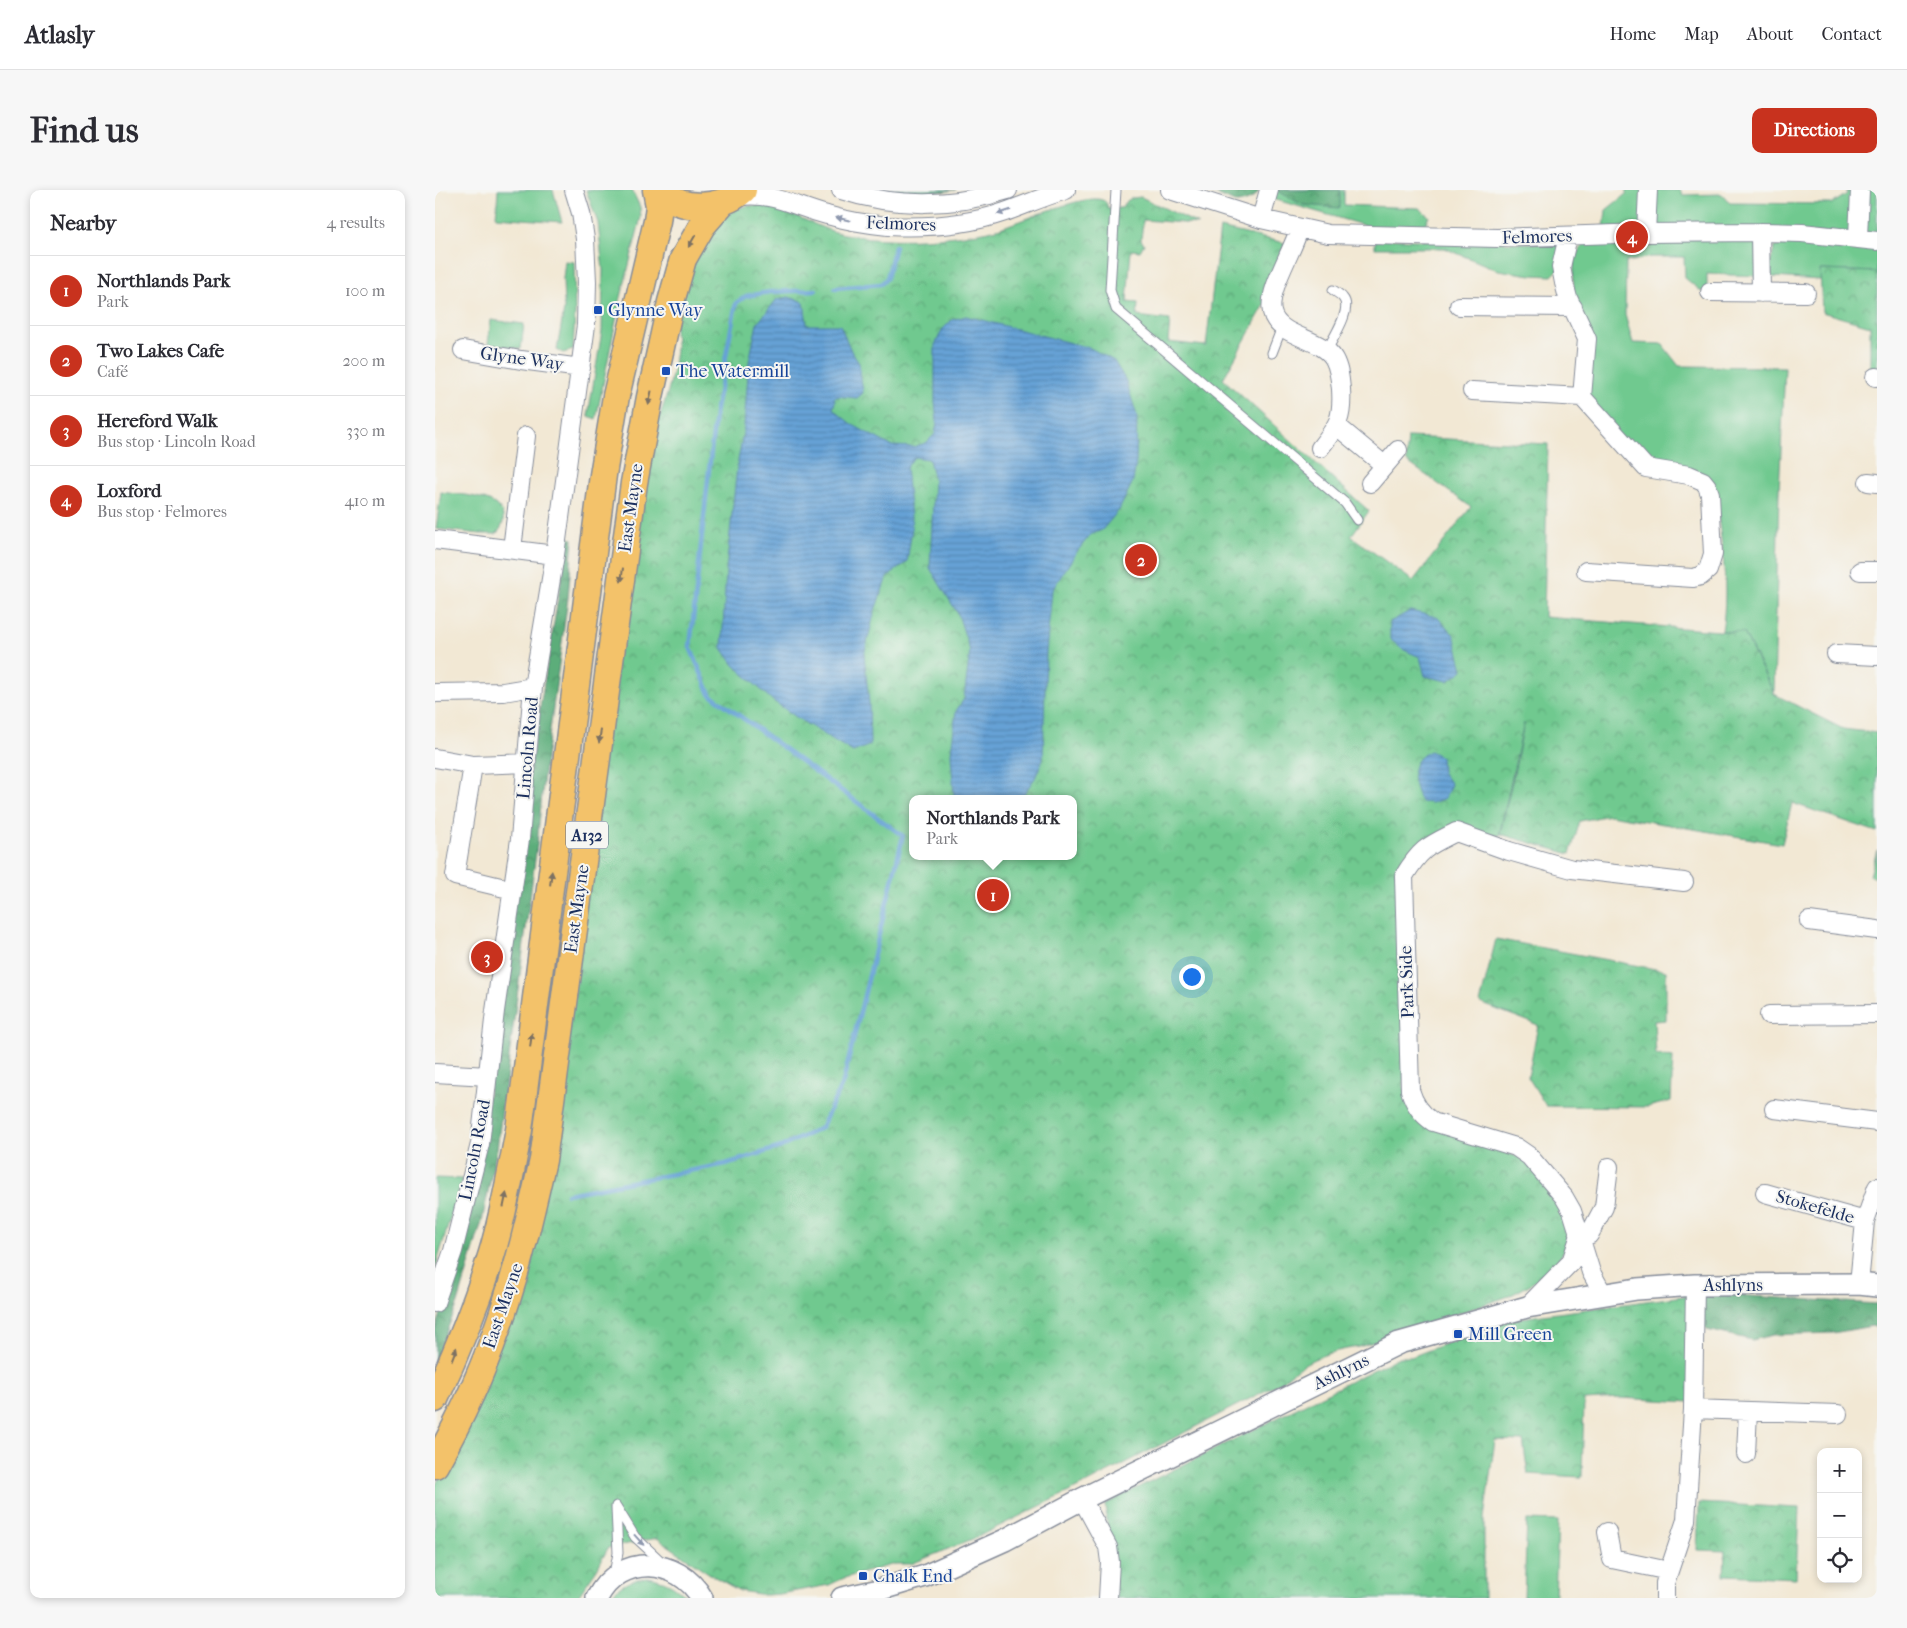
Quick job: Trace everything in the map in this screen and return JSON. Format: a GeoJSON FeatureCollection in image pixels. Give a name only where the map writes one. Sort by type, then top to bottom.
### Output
{"type":"FeatureCollection","features":[{"type":"Feature","properties":{"kind":"main road","name":"East Mayne"},"geometry":{"type":"LineString","coordinates":[[435,1399],[492,1253],[519,1130],[603,475],[616,396],[657,221],[659,206],[656,190]]}},
{"type":"Feature","properties":{"kind":"main road"},"geometry":{"type":"LineString","coordinates":[[660,190],[675,200],[709,206],[734,197]]}},
{"type":"Feature","properties":{"kind":"main road","name":"East Mayne"},"geometry":{"type":"LineString","coordinates":[[435,1465],[460,1416],[497,1331],[515,1275],[532,1209],[546,1140],[636,473],[663,339],[683,259],[702,226],[734,197]]}},
{"type":"Feature","properties":{"kind":"street","name":"Lincoln Road"},"geometry":{"type":"LineString","coordinates":[[435,1303],[453,1251],[480,1144],[495,1011],[520,839],[533,687],[555,555],[587,326],[587,282],[581,213],[574,190]]}},
{"type":"Feature","properties":{"kind":"street","name":"Felmores"},"geometry":{"type":"LineString","coordinates":[[841,190],[888,201],[925,203],[979,198],[1008,190]]}},
{"type":"Feature","properties":{"kind":"street","name":"Felmores"},"geometry":{"type":"LineString","coordinates":[[734,197],[750,193],[766,194],[826,215],[851,221],[888,226],[925,227],[958,224],[991,216],[1066,190]]}},
{"type":"Feature","properties":{"kind":"street","name":"Felmores"},"geometry":{"type":"LineString","coordinates":[[1170,190],[1261,219],[1328,234],[1497,238],[1647,233],[1761,232],[1802,233],[1877,241]]}},
{"type":"Feature","properties":{"kind":"street","name":"Felmores"},"geometry":{"type":"LineString","coordinates":[[1184,190],[1202,199]]}},
{"type":"Feature","properties":{"kind":"street"},"geometry":{"type":"LineString","coordinates":[[1261,219],[1269,190]]}},
{"type":"Feature","properties":{"kind":"street"},"geometry":{"type":"LineString","coordinates":[[1647,233],[1648,190]]}},
{"type":"Feature","properties":{"kind":"street"},"geometry":{"type":"LineString","coordinates":[[1857,238],[1861,190]]}},
{"type":"Feature","properties":{"kind":"street"},"geometry":{"type":"LineString","coordinates":[[1299,229],[1295,244],[1271,298],[1271,312],[1275,321],[1282,327],[1327,350],[1338,367],[1341,412],[1337,426],[1320,448]]}},
{"type":"Feature","properties":{"kind":"street"},"geometry":{"type":"LineString","coordinates":[[1761,232],[1761,293]]}},
{"type":"Feature","properties":{"kind":"street"},"geometry":{"type":"LineString","coordinates":[[1568,236],[1561,267],[1564,283],[1573,308],[1587,339],[1582,397]]}},
{"type":"Feature","properties":{"kind":"street"},"geometry":{"type":"LineString","coordinates":[[1710,292],[1806,293]]}},
{"type":"Feature","properties":{"kind":"street"},"geometry":{"type":"LineString","coordinates":[[1459,306],[1573,308]]}},
{"type":"Feature","properties":{"kind":"street","name":"Glyne Way"},"geometry":{"type":"LineString","coordinates":[[463,350],[581,368]]}},
{"type":"Feature","properties":{"kind":"street"},"geometry":{"type":"LineString","coordinates":[[1472,391],[1582,397],[1646,468],[1689,475],[1703,481],[1707,486],[1710,494],[1713,554],[1708,570],[1701,576],[1693,578],[1586,571]]}},
{"type":"Feature","properties":{"kind":"street"},"geometry":{"type":"LineString","coordinates":[[1337,426],[1384,465]]}},
{"type":"Feature","properties":{"kind":"street"},"geometry":{"type":"LineString","coordinates":[[512,549],[526,436]]}},
{"type":"Feature","properties":{"kind":"street"},"geometry":{"type":"LineString","coordinates":[[1370,483],[1398,450]]}},
{"type":"Feature","properties":{"kind":"street"},"geometry":{"type":"LineString","coordinates":[[435,540],[555,555]]}},
{"type":"Feature","properties":{"kind":"street"},"geometry":{"type":"LineString","coordinates":[[1836,654],[1877,656]]}},
{"type":"Feature","properties":{"kind":"street"},"geometry":{"type":"LineString","coordinates":[[435,693],[503,692],[533,687]]}},
{"type":"Feature","properties":{"kind":"street"},"geometry":{"type":"LineString","coordinates":[[435,758],[473,765],[527,763]]}},
{"type":"Feature","properties":{"kind":"street"},"geometry":{"type":"LineString","coordinates":[[473,765],[455,876],[513,890]]}},
{"type":"Feature","properties":{"kind":"street","name":"Park Side"},"geometry":{"type":"LineString","coordinates":[[1603,1294],[1591,1272],[1572,1211],[1564,1197],[1529,1156],[1516,1147],[1433,1122],[1425,1116],[1413,1100],[1410,1090],[1405,876],[1414,860],[1428,846],[1457,832],[1509,851],[1572,869],[1684,882]]}},
{"type":"Feature","properties":{"kind":"street"},"geometry":{"type":"LineString","coordinates":[[1809,921],[1877,930]]}},
{"type":"Feature","properties":{"kind":"street"},"geometry":{"type":"LineString","coordinates":[[1769,1016],[1877,1014]]}},
{"type":"Feature","properties":{"kind":"street"},"geometry":{"type":"LineString","coordinates":[[435,1073],[488,1076]]}},
{"type":"Feature","properties":{"kind":"street"},"geometry":{"type":"LineString","coordinates":[[1774,1109],[1877,1122]]}},
{"type":"Feature","properties":{"kind":"street"},"geometry":{"type":"LineString","coordinates":[[1527,1307],[1571,1262],[1579,1238],[1589,1235],[1604,1207],[1609,1167]]}},
{"type":"Feature","properties":{"kind":"street","name":"Stokefelde"},"geometry":{"type":"LineString","coordinates":[[1868,1285],[1865,1221],[1877,1188]]}},
{"type":"Feature","properties":{"kind":"street","name":"Stokefelde"},"geometry":{"type":"LineString","coordinates":[[1765,1193],[1865,1221]]}},
{"type":"Feature","properties":{"kind":"street"},"geometry":{"type":"LineString","coordinates":[[1665,1598],[1665,1584],[1686,1520],[1693,1409],[1695,1285]]}},
{"type":"Feature","properties":{"kind":"street","name":"Ashlyns"},"geometry":{"type":"LineString","coordinates":[[842,1598],[875,1594],[925,1576],[1005,1540],[1082,1499],[1399,1343],[1527,1307],[1637,1289],[1695,1285],[1868,1285]]}},
{"type":"Feature","properties":{"kind":"street"},"geometry":{"type":"LineString","coordinates":[[1693,1409],[1838,1414]]}},
{"type":"Feature","properties":{"kind":"street"},"geometry":{"type":"LineString","coordinates":[[1747,1454],[1748,1411]]}},
{"type":"Feature","properties":{"kind":"street"},"geometry":{"type":"LineString","coordinates":[[1082,1499],[1108,1547],[1110,1562],[1108,1598]]}},
{"type":"Feature","properties":{"kind":"street"},"geometry":{"type":"LineString","coordinates":[[1607,1532],[1611,1559],[1669,1571]]}},
{"type":"Feature","properties":{"kind":"street"},"geometry":{"type":"LineString","coordinates":[[597,1598],[605,1586],[613,1579],[630,1569],[644,1566],[668,1568],[680,1574],[697,1591],[717,1598]]}},
{"type":"Feature","properties":{"kind":"lane"},"geometry":{"type":"LineString","coordinates":[[1116,190],[1110,290],[1116,309],[1345,504],[1357,520]]}},
{"type":"Feature","properties":{"kind":"lane"},"geometry":{"type":"LineString","coordinates":[[1327,350],[1345,314],[1347,304],[1333,290]]}},
{"type":"Feature","properties":{"kind":"lane"},"geometry":{"type":"LineString","coordinates":[[1272,353],[1282,327]]}},
{"type":"Feature","properties":{"kind":"lane"},"geometry":{"type":"LineString","coordinates":[[613,1579],[618,1552],[616,1506],[635,1537],[668,1568]]}},
{"type":"Feature","properties":{"kind":"green space"},"geometry":{"type":"Polygon","coordinates":[[[498,190],[553,190],[562,222],[496,217],[498,190]]]}},
{"type":"Feature","properties":{"kind":"green space"},"geometry":{"type":"Polygon","coordinates":[[[586,190],[632,190],[640,207],[641,217],[620,301],[596,419],[588,416],[602,331],[603,270],[598,223],[586,190]]]}},
{"type":"Feature","properties":{"kind":"green space"},"geometry":{"type":"Polygon","coordinates":[[[879,190],[956,190],[912,195],[879,190]]]}},
{"type":"Feature","properties":{"kind":"green space"},"geometry":{"type":"Polygon","coordinates":[[[1207,190],[1259,190],[1250,199],[1237,203],[1207,190]]]}},
{"type":"Feature","properties":{"kind":"green space"},"geometry":{"type":"Polygon","coordinates":[[[1275,190],[1344,190],[1344,205],[1419,208],[1429,216],[1422,231],[1373,228],[1273,199],[1275,190]]]}},
{"type":"Feature","properties":{"kind":"green space"},"geometry":{"type":"Polygon","coordinates":[[[1276,190],[1340,190],[1340,208],[1303,205],[1276,190]]]}},
{"type":"Feature","properties":{"kind":"green space"},"geometry":{"type":"Polygon","coordinates":[[[1627,190],[1680,190],[1683,195],[1722,194],[1730,203],[1832,204],[1847,194],[1847,190],[1877,190],[1877,234],[1604,228],[1606,210],[1626,194],[1627,190]]]}},
{"type":"Feature","properties":{"kind":"green space"},"geometry":{"type":"Polygon","coordinates":[[[1141,197],[1198,224],[1143,220],[1141,240],[1144,244],[1140,251],[1131,250],[1127,302],[1138,303],[1137,316],[1170,320],[1168,342],[1206,346],[1220,228],[1285,243],[1273,290],[1223,379],[1369,511],[1351,536],[1413,581],[1471,507],[1406,461],[1408,437],[1548,444],[1544,617],[1744,633],[1774,694],[1843,729],[1877,733],[1877,832],[1792,803],[1782,844],[1610,815],[1580,821],[1570,854],[1500,834],[1524,723],[1499,836],[1456,828],[1409,856],[1404,1088],[1424,1124],[1519,1157],[1529,1164],[1538,1176],[1560,1207],[1566,1223],[1567,1238],[1563,1252],[1555,1264],[1543,1275],[1509,1296],[1359,1347],[1327,1354],[1308,1362],[1282,1382],[1087,1483],[975,1538],[911,1564],[895,1564],[844,1578],[829,1585],[765,1595],[740,1591],[713,1576],[657,1538],[608,1548],[597,1569],[577,1598],[435,1598],[435,1486],[450,1459],[511,1315],[652,434],[664,404],[673,372],[676,347],[676,318],[700,245],[728,214],[744,207],[758,205],[771,207],[839,233],[868,238],[912,239],[942,238],[992,230],[1067,205],[1094,199],[1104,201],[1108,208],[1122,208],[1127,201],[1141,197]]]}},
{"type":"Feature","properties":{"kind":"green space"},"geometry":{"type":"Polygon","coordinates":[[[1757,235],[1757,276],[1707,274],[1707,290],[1702,292],[1685,278],[1684,257],[1651,257],[1626,262],[1625,315],[1633,343],[1662,344],[1679,366],[1785,367],[1779,492],[1774,693],[1744,633],[1722,631],[1725,576],[1713,483],[1646,468],[1582,397],[1588,335],[1573,302],[1574,262],[1586,238],[1757,235]]]}},
{"type":"Feature","properties":{"kind":"green space"},"geometry":{"type":"Polygon","coordinates":[[[1375,239],[1562,244],[1561,267],[1552,276],[1531,275],[1498,270],[1444,248],[1375,248],[1375,239]]]}},
{"type":"Feature","properties":{"kind":"green space"},"geometry":{"type":"Polygon","coordinates":[[[1794,241],[1877,245],[1877,272],[1821,270],[1821,280],[1772,277],[1770,263],[1775,247],[1794,241]]]}},
{"type":"Feature","properties":{"kind":"green space"},"geometry":{"type":"Polygon","coordinates":[[[565,261],[574,262],[575,313],[573,350],[563,353],[557,350],[564,309],[563,278],[565,261]]]}},
{"type":"Feature","properties":{"kind":"green space"},"geometry":{"type":"Polygon","coordinates":[[[1820,270],[1877,272],[1877,370],[1870,369],[1870,326],[1822,312],[1820,270]]]}},
{"type":"Feature","properties":{"kind":"green space"},"geometry":{"type":"Polygon","coordinates":[[[491,320],[524,324],[521,349],[488,344],[491,320]]]}},
{"type":"Feature","properties":{"kind":"green space"},"geometry":{"type":"Polygon","coordinates":[[[441,492],[477,497],[494,504],[500,509],[503,516],[501,528],[496,534],[436,529],[441,492]]]}},
{"type":"Feature","properties":{"kind":"green space"},"geometry":{"type":"Polygon","coordinates":[[[568,538],[573,539],[568,598],[497,1149],[482,1221],[458,1303],[435,1360],[435,1331],[461,1255],[475,1196],[534,743],[568,538]]]}},
{"type":"Feature","properties":{"kind":"green space"},"geometry":{"type":"Polygon","coordinates":[[[1877,850],[1877,878],[1870,876],[1877,850]]]}},
{"type":"Feature","properties":{"kind":"green space"},"geometry":{"type":"Polygon","coordinates":[[[1496,939],[1666,971],[1666,1020],[1654,1021],[1656,1055],[1673,1057],[1671,1101],[1648,1107],[1546,1106],[1528,1077],[1538,1025],[1480,1003],[1496,939]]]}},
{"type":"Feature","properties":{"kind":"green space"},"geometry":{"type":"Polygon","coordinates":[[[435,1178],[462,1179],[435,1269],[435,1178]]]}},
{"type":"Feature","properties":{"kind":"green space"},"geometry":{"type":"Polygon","coordinates":[[[1702,1293],[1877,1304],[1877,1328],[1872,1326],[1833,1333],[1773,1335],[1752,1340],[1707,1330],[1696,1319],[1702,1293]]]}},
{"type":"Feature","properties":{"kind":"green space"},"geometry":{"type":"Polygon","coordinates":[[[1691,1295],[1690,1402],[1620,1398],[1584,1400],[1582,1477],[1528,1474],[1523,1441],[1495,1440],[1484,1518],[1484,1598],[1116,1598],[1105,1504],[1399,1357],[1411,1357],[1506,1320],[1691,1295]]]}},
{"type":"Feature","properties":{"kind":"green space"},"geometry":{"type":"Polygon","coordinates":[[[1699,1503],[1799,1508],[1796,1578],[1724,1575],[1725,1551],[1697,1550],[1699,1503]]]}},
{"type":"Feature","properties":{"kind":"green space"},"geometry":{"type":"Polygon","coordinates":[[[1527,1520],[1558,1521],[1555,1598],[1524,1598],[1527,1520]]]}},
{"type":"Feature","properties":{"kind":"green space"},"geometry":{"type":"Polygon","coordinates":[[[647,1577],[669,1584],[687,1598],[608,1598],[626,1584],[647,1577]]]}},
{"type":"Feature","properties":{"kind":"water"},"geometry":{"type":"Polygon","coordinates":[[[789,297],[804,302],[807,325],[840,325],[852,353],[859,363],[863,393],[857,398],[839,396],[834,398],[833,409],[851,424],[891,446],[913,447],[926,443],[935,434],[937,423],[935,345],[942,330],[952,320],[966,316],[1090,348],[1114,361],[1126,381],[1137,416],[1136,462],[1133,481],[1119,510],[1102,530],[1090,535],[1052,590],[1046,652],[1043,759],[1035,778],[1023,795],[954,795],[951,754],[956,711],[964,699],[970,651],[958,614],[930,568],[934,481],[929,459],[914,457],[906,468],[912,528],[907,562],[887,577],[875,610],[864,655],[869,703],[870,745],[853,752],[799,719],[772,700],[734,665],[722,648],[726,571],[737,467],[744,427],[749,362],[757,324],[777,299],[789,297]]]}},
{"type":"Feature","properties":{"kind":"water"},"geometry":{"type":"Polygon","coordinates":[[[1410,611],[1437,617],[1454,635],[1463,670],[1448,681],[1425,676],[1420,657],[1402,649],[1390,639],[1390,622],[1410,611]]]}},
{"type":"Feature","properties":{"kind":"water"},"geometry":{"type":"Polygon","coordinates":[[[1430,751],[1441,757],[1442,772],[1451,784],[1445,798],[1432,803],[1421,802],[1413,774],[1416,763],[1430,751]]]}},
{"type":"Feature","properties":{"kind":"waterway"},"geometry":{"type":"LineString","coordinates":[[835,288],[881,284],[887,278],[895,246]]}},
{"type":"Feature","properties":{"kind":"waterway"},"geometry":{"type":"LineString","coordinates":[[567,1194],[726,1164],[781,1147],[821,1128],[843,1082],[903,836],[710,694],[690,647],[715,414],[736,303],[746,296],[770,292],[816,290]]}},
{"type":"Feature","properties":{"kind":"place","name":"Loxford"},"geometry":{"type":"Point","coordinates":[1632,237]}},
{"type":"Feature","properties":{"kind":"place","name":"Glynne Way"},"geometry":{"type":"Point","coordinates":[598,310]}},
{"type":"Feature","properties":{"kind":"place","name":"The Watermill"},"geometry":{"type":"Point","coordinates":[666,371]}},
{"type":"Feature","properties":{"kind":"place","name":"Two Lakes Cafe"},"geometry":{"type":"Point","coordinates":[1141,560]}},
{"type":"Feature","properties":{"kind":"place","name":"Northlands Park"},"geometry":{"type":"Point","coordinates":[993,895]}},
{"type":"Feature","properties":{"kind":"place","name":"Hereford Walk"},"geometry":{"type":"Point","coordinates":[487,957]}},
{"type":"Feature","properties":{"kind":"place","name":"Mill Green"},"geometry":{"type":"Point","coordinates":[1458,1334]}},
{"type":"Feature","properties":{"kind":"place","name":"Chalk End"},"geometry":{"type":"Point","coordinates":[863,1576]}}]}
